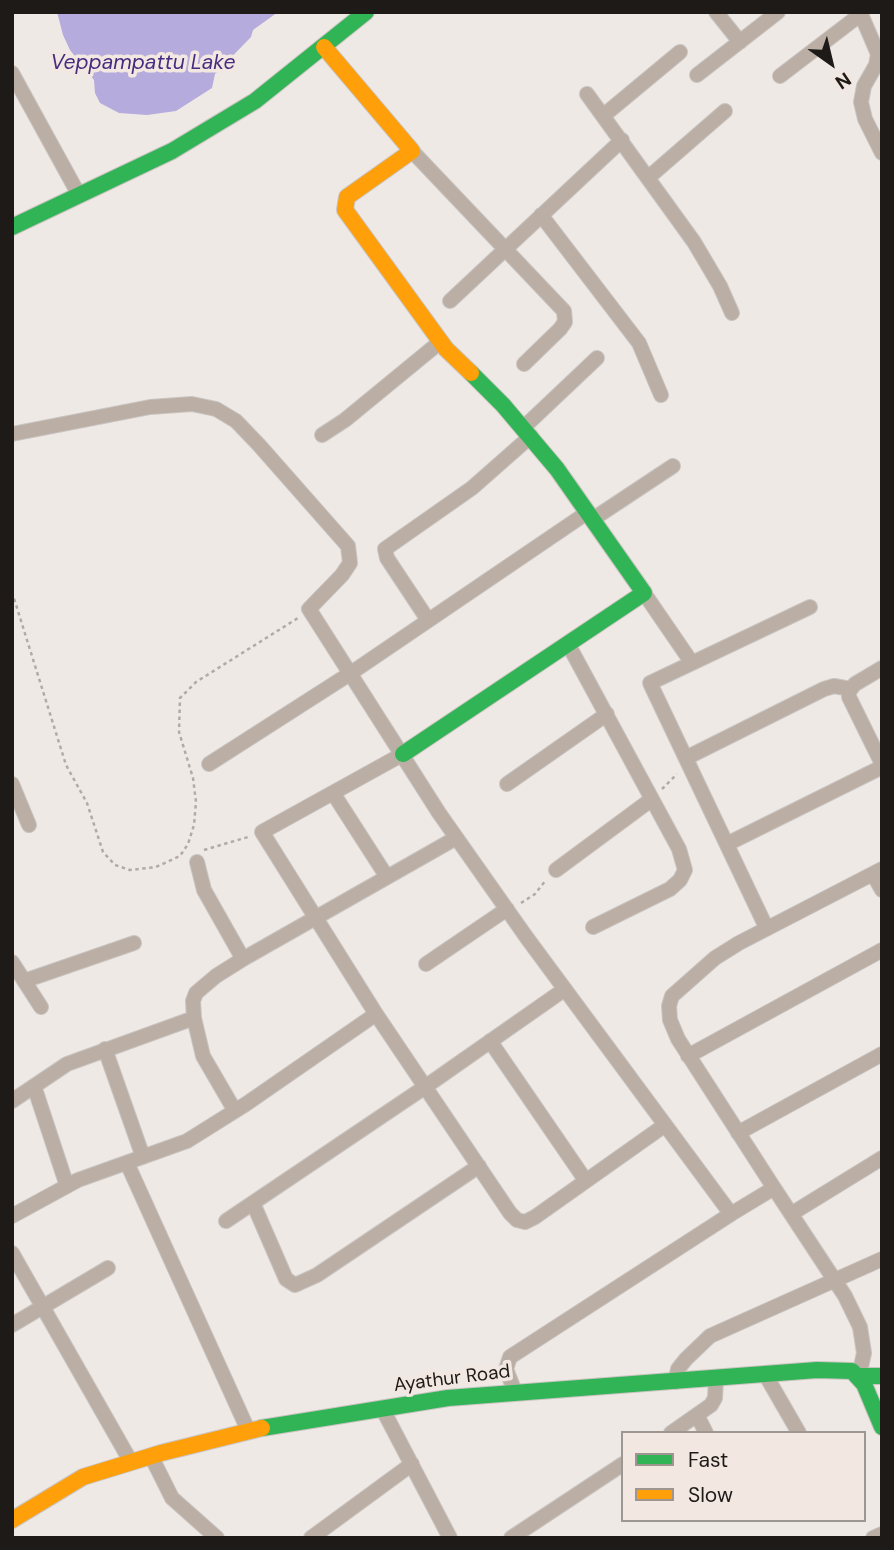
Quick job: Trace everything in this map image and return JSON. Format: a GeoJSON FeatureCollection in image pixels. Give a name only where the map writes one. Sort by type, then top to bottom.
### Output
{"type":"FeatureCollection","features":[{"type":"Feature","properties":{"kind":"street"},"geometry":{"type":"LineString","coordinates":[[716,12],[740,42]]}},
{"type":"Feature","properties":{"kind":"street"},"geometry":{"type":"LineString","coordinates":[[696,75],[778,12]]}},
{"type":"Feature","properties":{"kind":"street"},"geometry":{"type":"LineString","coordinates":[[780,76],[860,13],[878,54],[876,65],[864,86],[861,102],[865,119],[882,153]]}},
{"type":"Feature","properties":{"kind":"street"},"geometry":{"type":"LineString","coordinates":[[12,227],[172,151],[255,101],[361,14]]}},
{"type":"Feature","properties":{"kind":"street"},"geometry":{"type":"LineString","coordinates":[[324,47],[412,151],[558,304],[566,317],[560,330],[524,364]]}},
{"type":"Feature","properties":{"kind":"street"},"geometry":{"type":"LineString","coordinates":[[603,116],[680,52]]}},
{"type":"Feature","properties":{"kind":"street"},"geometry":{"type":"LineString","coordinates":[[12,73],[79,195]]}},
{"type":"Feature","properties":{"kind":"street"},"geometry":{"type":"LineString","coordinates":[[587,94],[649,177],[701,254],[732,313]]}},
{"type":"Feature","properties":{"kind":"street"},"geometry":{"type":"LineString","coordinates":[[649,177],[725,111]]}},
{"type":"Feature","properties":{"kind":"street"},"geometry":{"type":"LineString","coordinates":[[450,301],[622,140]]}},
{"type":"Feature","properties":{"kind":"street"},"geometry":{"type":"LineString","coordinates":[[412,151],[347,197],[345,210],[440,342],[527,432],[590,515],[692,663]]}},
{"type":"Feature","properties":{"kind":"street"},"geometry":{"type":"LineString","coordinates":[[541,215],[639,343],[661,395]]}},
{"type":"Feature","properties":{"kind":"street"},"geometry":{"type":"LineString","coordinates":[[322,435],[440,342]]}},
{"type":"Feature","properties":{"kind":"street"},"geometry":{"type":"LineString","coordinates":[[428,620],[387,558],[385,549],[472,488],[597,358]]}},
{"type":"Feature","properties":{"kind":"street"},"geometry":{"type":"LineString","coordinates":[[12,434],[150,407],[192,404],[216,409],[236,421],[259,445],[348,546],[351,563],[309,609],[456,838],[731,1214]]}},
{"type":"Feature","properties":{"kind":"street"},"geometry":{"type":"LineString","coordinates":[[209,764],[590,515],[673,466]]}},
{"type":"Feature","properties":{"kind":"street"},"geometry":{"type":"LineString","coordinates":[[644,593],[403,754],[262,832],[376,1014],[517,1220],[525,1222],[665,1125]]}},
{"type":"Feature","properties":{"kind":"street"},"geometry":{"type":"LineString","coordinates":[[766,927],[650,683],[810,607]]}},
{"type":"Feature","properties":{"kind":"street"},"geometry":{"type":"LineString","coordinates":[[568,643],[680,849],[685,870],[680,880],[670,889],[593,927]]}},
{"type":"Feature","properties":{"kind":"street"},"geometry":{"type":"LineString","coordinates":[[727,844],[882,766],[849,696],[855,684],[882,668]]}},
{"type":"Feature","properties":{"kind":"street"},"geometry":{"type":"LineString","coordinates":[[688,762],[824,689],[834,685],[851,689]]}},
{"type":"Feature","properties":{"kind":"street"},"geometry":{"type":"LineString","coordinates":[[507,784],[607,714]]}},
{"type":"Feature","properties":{"kind":"street"},"geometry":{"type":"LineString","coordinates":[[12,784],[29,825]]}},
{"type":"Feature","properties":{"kind":"street"},"geometry":{"type":"LineString","coordinates":[[333,793],[387,877]]}},
{"type":"Feature","properties":{"kind":"street"},"geometry":{"type":"LineString","coordinates":[[556,870],[653,799]]}},
{"type":"Feature","properties":{"kind":"street"},"geometry":{"type":"LineString","coordinates":[[235,1111],[203,1056],[194,1018],[193,1001],[196,993],[243,959],[456,838]]}},
{"type":"Feature","properties":{"kind":"street"},"geometry":{"type":"LineString","coordinates":[[197,856],[204,890],[243,959]]}},
{"type":"Feature","properties":{"kind":"street"},"geometry":{"type":"LineString","coordinates":[[882,890],[878,872],[766,927],[715,958],[672,996],[669,1006],[670,1020],[688,1056],[835,1280],[853,1312],[863,1341],[864,1353],[859,1376],[882,1427]]}},
{"type":"Feature","properties":{"kind":"street"},"geometry":{"type":"LineString","coordinates":[[426,964],[507,909]]}},
{"type":"Feature","properties":{"kind":"street"},"geometry":{"type":"LineString","coordinates":[[24,981],[134,943]]}},
{"type":"Feature","properties":{"kind":"street"},"geometry":{"type":"LineString","coordinates":[[688,1056],[882,950]]}},
{"type":"Feature","properties":{"kind":"street"},"geometry":{"type":"LineString","coordinates":[[12,962],[41,1007]]}},
{"type":"Feature","properties":{"kind":"street"},"geometry":{"type":"LineString","coordinates":[[226,1221],[565,989]]}},
{"type":"Feature","properties":{"kind":"street"},"geometry":{"type":"LineString","coordinates":[[12,1216],[67,1186],[187,1140],[235,1111],[376,1014]]}},
{"type":"Feature","properties":{"kind":"street"},"geometry":{"type":"LineString","coordinates":[[12,1101],[67,1064],[194,1018]]}},
{"type":"Feature","properties":{"kind":"street"},"geometry":{"type":"LineString","coordinates":[[490,1041],[586,1181]]}},
{"type":"Feature","properties":{"kind":"street"},"geometry":{"type":"LineString","coordinates":[[105,1049],[143,1157]]}},
{"type":"Feature","properties":{"kind":"street"},"geometry":{"type":"LineString","coordinates":[[738,1133],[882,1054]]}},
{"type":"Feature","properties":{"kind":"street"},"geometry":{"type":"LineString","coordinates":[[34,1086],[67,1186]]}},
{"type":"Feature","properties":{"kind":"street"},"geometry":{"type":"LineString","coordinates":[[791,1214],[882,1158]]}},
{"type":"Feature","properties":{"kind":"street"},"geometry":{"type":"LineString","coordinates":[[127,1163],[248,1430]]}},
{"type":"Feature","properties":{"kind":"street"},"geometry":{"type":"LineString","coordinates":[[253,1203],[286,1279],[295,1284],[317,1275],[479,1166]]}},
{"type":"Feature","properties":{"kind":"street"},"geometry":{"type":"LineString","coordinates":[[515,1392],[506,1369],[510,1357],[774,1188]]}},
{"type":"Feature","properties":{"kind":"street"},"geometry":{"type":"LineString","coordinates":[[12,1253],[131,1462]]}},
{"type":"Feature","properties":{"kind":"street"},"geometry":{"type":"LineString","coordinates":[[675,1382],[678,1369],[710,1336],[882,1259]]}},
{"type":"Feature","properties":{"kind":"street"},"geometry":{"type":"LineString","coordinates":[[12,1325],[108,1268]]}},
{"type":"Feature","properties":{"kind":"street","name":"Ayathur Road"},"geometry":{"type":"LineString","coordinates":[[12,1520],[83,1478],[151,1456],[248,1430],[448,1398],[515,1392],[817,1370],[852,1371],[859,1376],[882,1376]]}},
{"type":"Feature","properties":{"kind":"street"},"geometry":{"type":"LineString","coordinates":[[765,1374],[798,1431]]}},
{"type":"Feature","properties":{"kind":"street"},"geometry":{"type":"LineString","coordinates":[[674,1431],[710,1405],[715,1398],[716,1379]]}},
{"type":"Feature","properties":{"kind":"street"},"geometry":{"type":"LineString","coordinates":[[382,1408],[450,1538]]}},
{"type":"Feature","properties":{"kind":"street"},"geometry":{"type":"LineString","coordinates":[[697,1415],[705,1431]]}},
{"type":"Feature","properties":{"kind":"street"},"geometry":{"type":"LineString","coordinates":[[151,1456],[172,1498],[217,1538]]}},
{"type":"Feature","properties":{"kind":"street"},"geometry":{"type":"LineString","coordinates":[[311,1538],[412,1464]]}},
{"type":"Feature","properties":{"kind":"street"},"geometry":{"type":"LineString","coordinates":[[511,1538],[621,1465]]}},
{"type":"Feature","properties":{"kind":"street"},"geometry":{"type":"LineString","coordinates":[[873,1538],[882,1534]]}},
{"type":"Feature","properties":{"kind":"path"},"geometry":{"type":"LineString","coordinates":[[12,592],[66,765],[88,803],[103,852],[115,865],[130,870],[156,867],[180,856],[188,844],[194,825],[196,802],[193,778],[179,732],[180,698],[196,682],[276,633],[309,609]]}},
{"type":"Feature","properties":{"kind":"path"},"geometry":{"type":"LineString","coordinates":[[653,799],[688,762]]}},
{"type":"Feature","properties":{"kind":"path"},"geometry":{"type":"LineString","coordinates":[[197,856],[262,832]]}},
{"type":"Feature","properties":{"kind":"path"},"geometry":{"type":"LineString","coordinates":[[507,909],[535,894],[556,870]]}},
{"type":"Feature","properties":{"kind":"water","name":"Veppampattu Lake"},"geometry":{"type":"Polygon","coordinates":[[[57,12],[278,12],[253,30],[251,37],[215,74],[212,88],[176,111],[147,115],[119,113],[100,103],[95,93],[94,80],[70,50],[57,12]]]}},
{"type":"Feature","properties":{"kind":"traffic: fast"},"geometry":{"type":"LineString","coordinates":[[12,227],[172,151],[255,101],[366,12]]}},
{"type":"Feature","properties":{"kind":"traffic: fast"},"geometry":{"type":"LineString","coordinates":[[403,754],[644,593],[557,469],[503,405],[471,373]]}},
{"type":"Feature","properties":{"kind":"traffic: fast"},"geometry":{"type":"LineString","coordinates":[[262,1428],[448,1398],[817,1370],[852,1371],[864,1384],[882,1427]]}},
{"type":"Feature","properties":{"kind":"traffic: fast"},"geometry":{"type":"LineString","coordinates":[[859,1376],[882,1376]]}},
{"type":"Feature","properties":{"kind":"traffic: slow"},"geometry":{"type":"LineString","coordinates":[[324,47],[412,151],[347,197],[345,210],[446,349],[471,373]]}},
{"type":"Feature","properties":{"kind":"traffic: slow"},"geometry":{"type":"LineString","coordinates":[[12,1520],[83,1477],[161,1453],[262,1428]]}}]}
